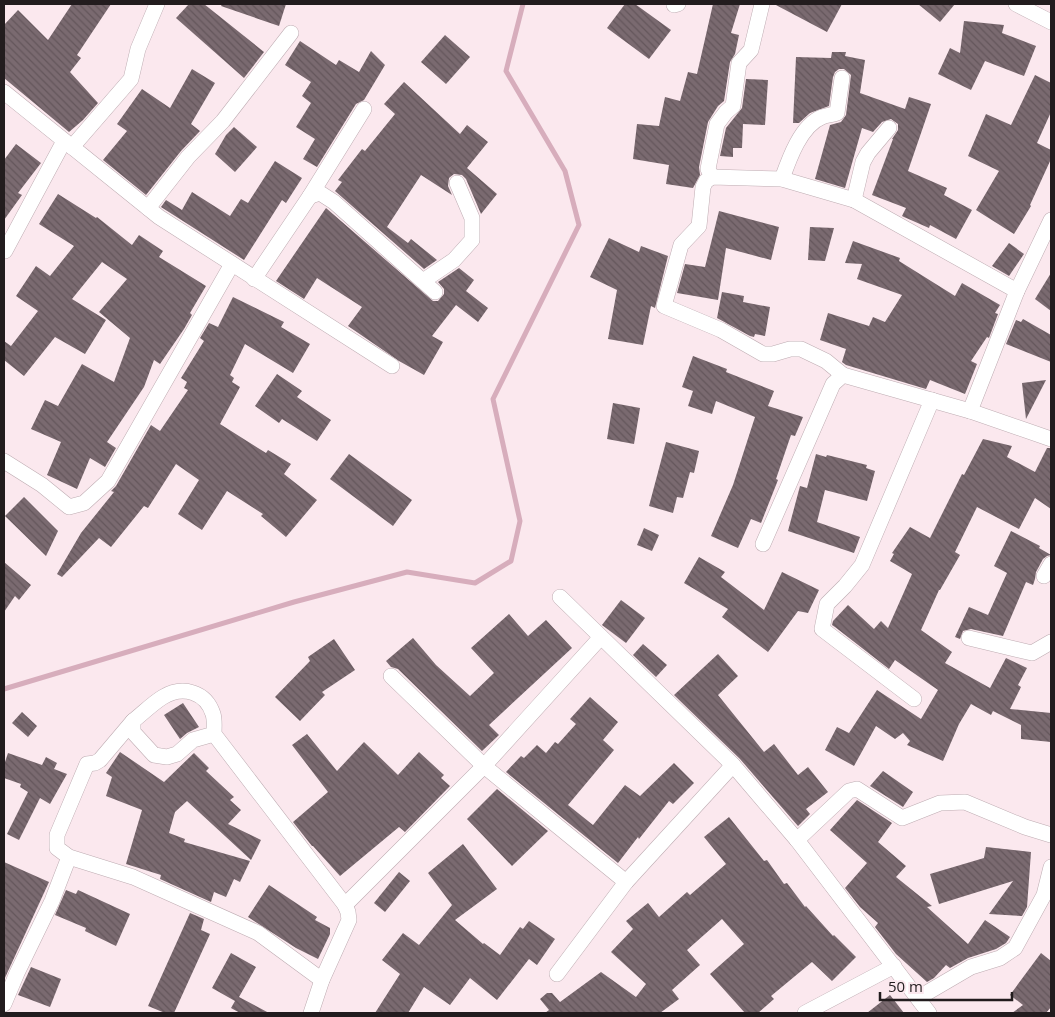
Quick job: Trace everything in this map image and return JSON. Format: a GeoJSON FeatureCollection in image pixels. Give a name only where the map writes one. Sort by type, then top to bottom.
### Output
{"type":"FeatureCollection","features":[{"type":"Feature","properties":{"kind":"street"},"geometry":{"type":"LineString","coordinates":[[5,250],[68,144],[131,79],[138,49],[158,4]]}},
{"type":"Feature","properties":{"kind":"street"},"geometry":{"type":"LineString","coordinates":[[712,177],[708,169],[717,124],[733,106],[739,63],[751,50],[762,4]]}},
{"type":"Feature","properties":{"kind":"street"},"geometry":{"type":"LineString","coordinates":[[1016,4],[1051,22]]}},
{"type":"Feature","properties":{"kind":"street"},"geometry":{"type":"LineString","coordinates":[[148,208],[188,158],[223,121],[291,33]]}},
{"type":"Feature","properties":{"kind":"street"},"geometry":{"type":"LineString","coordinates":[[782,179],[788,161],[807,127],[821,117],[838,114],[842,78]]}},
{"type":"Feature","properties":{"kind":"street"},"geometry":{"type":"LineString","coordinates":[[4,92],[148,208],[254,279],[392,366]]}},
{"type":"Feature","properties":{"kind":"street"},"geometry":{"type":"LineString","coordinates":[[254,279],[310,196],[364,109]]}},
{"type":"Feature","properties":{"kind":"street"},"geometry":{"type":"LineString","coordinates":[[854,200],[863,162],[888,128]]}},
{"type":"Feature","properties":{"kind":"street"},"geometry":{"type":"LineString","coordinates":[[1017,291],[854,200],[782,179],[712,177],[706,181],[703,187],[699,226],[681,245],[664,306],[721,330],[763,354],[801,349],[826,361],[843,375],[970,411],[1051,439]]}},
{"type":"Feature","properties":{"kind":"street"},"geometry":{"type":"LineString","coordinates":[[423,281],[454,260],[472,240],[472,218],[457,183]]}},
{"type":"Feature","properties":{"kind":"street"},"geometry":{"type":"LineString","coordinates":[[310,196],[320,194],[334,202],[435,292]]}},
{"type":"Feature","properties":{"kind":"street"},"geometry":{"type":"LineString","coordinates":[[970,411],[1017,291],[1051,220]]}},
{"type":"Feature","properties":{"kind":"street"},"geometry":{"type":"LineString","coordinates":[[4,460],[42,485],[69,507],[84,503],[108,481],[232,264]]}},
{"type":"Feature","properties":{"kind":"street"},"geometry":{"type":"LineString","coordinates":[[764,544],[833,384],[843,375]]}},
{"type":"Feature","properties":{"kind":"street"},"geometry":{"type":"LineString","coordinates":[[914,698],[822,629],[827,604],[862,565],[932,400]]}},
{"type":"Feature","properties":{"kind":"street"},"geometry":{"type":"LineString","coordinates":[[560,597],[733,765],[797,840],[929,1013]]}},
{"type":"Feature","properties":{"kind":"street"},"geometry":{"type":"LineString","coordinates":[[345,905],[484,766],[601,637]]}},
{"type":"Feature","properties":{"kind":"street"},"geometry":{"type":"LineString","coordinates":[[969,638],[1032,653],[1051,642]]}},
{"type":"Feature","properties":{"kind":"street"},"geometry":{"type":"LineString","coordinates":[[391,676],[484,766],[626,882]]}},
{"type":"Feature","properties":{"kind":"street"},"geometry":{"type":"LineString","coordinates":[[310,1013],[348,920],[348,912],[345,905],[214,734],[214,714],[204,698],[196,693],[184,690],[164,696],[133,721],[100,760],[87,764],[57,835],[57,848],[68,857],[132,877],[258,933],[322,980]]}},
{"type":"Feature","properties":{"kind":"street"},"geometry":{"type":"LineString","coordinates":[[133,721],[133,732],[154,755],[167,757],[177,754],[193,740],[214,734]]}},
{"type":"Feature","properties":{"kind":"street"},"geometry":{"type":"LineString","coordinates":[[557,974],[626,882],[733,765]]}},
{"type":"Feature","properties":{"kind":"street"},"geometry":{"type":"LineString","coordinates":[[797,840],[849,791],[857,789],[902,818],[940,803],[965,802],[1051,836]]}},
{"type":"Feature","properties":{"kind":"street"},"geometry":{"type":"LineString","coordinates":[[4,1004],[16,973],[52,901],[68,857]]}},
{"type":"Feature","properties":{"kind":"street"},"geometry":{"type":"LineString","coordinates":[[918,998],[971,967],[1000,958],[1015,948],[1044,895],[1051,867]]}},
{"type":"Feature","properties":{"kind":"street"},"geometry":{"type":"LineString","coordinates":[[805,1013],[894,966]]}},
{"type":"Feature","properties":{"kind":"building"},"geometry":{"type":"Polygon","coordinates":[[[72,4],[111,4],[77,55],[81,58],[70,72],[98,103],[69,132],[4,78],[4,25],[18,10],[48,40],[72,4]]]}},
{"type":"Feature","properties":{"kind":"building"},"geometry":{"type":"Polygon","coordinates":[[[189,4],[204,4],[264,52],[244,78],[176,18],[189,4]]]}},
{"type":"Feature","properties":{"kind":"building"},"geometry":{"type":"Polygon","coordinates":[[[222,4],[286,4],[279,26],[221,6],[222,4]]]}},
{"type":"Feature","properties":{"kind":"building"},"geometry":{"type":"Polygon","coordinates":[[[625,4],[635,4],[671,30],[649,59],[607,28],[625,4]]]}},
{"type":"Feature","properties":{"kind":"building"},"geometry":{"type":"Polygon","coordinates":[[[713,4],[740,4],[731,33],[739,35],[735,54],[730,62],[724,101],[718,106],[708,122],[699,167],[700,175],[693,188],[666,184],[669,165],[633,159],[637,124],[659,126],[665,97],[680,101],[688,72],[697,74],[713,4]]]}},
{"type":"Feature","properties":{"kind":"building"},"geometry":{"type":"Polygon","coordinates":[[[774,4],[842,4],[827,32],[774,4]]]}},
{"type":"Feature","properties":{"kind":"building"},"geometry":{"type":"Polygon","coordinates":[[[918,4],[955,4],[940,22],[918,4]]]}},
{"type":"Feature","properties":{"kind":"building"},"geometry":{"type":"Polygon","coordinates":[[[964,21],[1004,25],[1002,33],[1036,46],[1024,76],[985,61],[971,90],[938,74],[950,48],[960,53],[964,21]]]}},
{"type":"Feature","properties":{"kind":"building"},"geometry":{"type":"Polygon","coordinates":[[[445,35],[470,57],[446,84],[421,62],[445,35]]]}},
{"type":"Feature","properties":{"kind":"building"},"geometry":{"type":"Polygon","coordinates":[[[300,41],[336,65],[339,60],[359,72],[371,51],[385,65],[364,100],[356,104],[317,167],[303,159],[315,139],[296,127],[311,103],[302,96],[311,82],[285,65],[300,41]]]}},
{"type":"Feature","properties":{"kind":"building"},"geometry":{"type":"Polygon","coordinates":[[[832,52],[846,52],[845,56],[865,60],[860,93],[905,109],[909,97],[931,104],[908,171],[947,188],[944,195],[972,210],[956,239],[930,225],[929,228],[902,216],[906,208],[872,195],[892,139],[898,130],[898,124],[891,119],[882,122],[873,132],[862,128],[845,188],[815,179],[830,125],[841,122],[846,115],[851,75],[844,69],[839,69],[835,72],[829,106],[810,113],[799,123],[793,123],[796,57],[831,58],[832,52]]]}},
{"type":"Feature","properties":{"kind":"building"},"geometry":{"type":"Polygon","coordinates":[[[192,69],[215,83],[191,124],[200,131],[181,151],[146,195],[103,160],[127,131],[117,124],[142,89],[170,108],[192,69]]]}},
{"type":"Feature","properties":{"kind":"building"},"geometry":{"type":"Polygon","coordinates":[[[1035,75],[1051,83],[1051,112],[1037,143],[1051,150],[1051,159],[1031,206],[1014,234],[976,210],[999,171],[968,156],[986,114],[1011,125],[1035,75]]]}},
{"type":"Feature","properties":{"kind":"building"},"geometry":{"type":"Polygon","coordinates":[[[746,79],[768,80],[765,125],[743,124],[742,148],[733,148],[733,157],[720,156],[726,128],[742,108],[746,79]]]}},
{"type":"Feature","properties":{"kind":"building"},"geometry":{"type":"Polygon","coordinates":[[[404,82],[460,134],[467,125],[488,142],[467,168],[497,194],[481,214],[466,179],[462,175],[454,174],[449,178],[448,186],[452,195],[421,175],[387,227],[408,243],[411,239],[437,260],[424,269],[335,191],[342,182],[338,180],[362,149],[365,151],[395,114],[384,104],[404,82]]]}},
{"type":"Feature","properties":{"kind":"building"},"geometry":{"type":"Polygon","coordinates":[[[234,127],[257,147],[235,172],[215,154],[226,135],[234,127]]]}},
{"type":"Feature","properties":{"kind":"building"},"geometry":{"type":"Polygon","coordinates":[[[16,144],[41,163],[18,193],[22,195],[4,220],[4,160],[16,144]]]}},
{"type":"Feature","properties":{"kind":"building"},"geometry":{"type":"Polygon","coordinates":[[[275,161],[302,178],[286,203],[282,200],[244,260],[161,207],[166,200],[182,210],[192,192],[230,216],[241,199],[248,203],[275,161]]]}},
{"type":"Feature","properties":{"kind":"building"},"geometry":{"type":"Polygon","coordinates":[[[58,194],[97,217],[132,245],[139,235],[163,251],[159,257],[206,286],[190,313],[192,315],[184,329],[160,364],[154,360],[144,387],[107,442],[116,448],[105,467],[90,458],[77,489],[47,475],[61,442],[31,429],[45,400],[58,406],[82,364],[114,382],[130,338],[99,312],[127,279],[102,262],[72,299],[106,320],[85,354],[55,337],[24,376],[4,360],[4,341],[11,346],[38,311],[16,296],[36,266],[50,276],[74,246],[39,224],[58,194]]]}},
{"type":"Feature","properties":{"kind":"building"},"geometry":{"type":"Polygon","coordinates":[[[326,208],[433,301],[438,301],[444,294],[444,289],[438,282],[459,268],[474,280],[466,291],[488,308],[478,322],[456,305],[432,336],[443,342],[424,375],[399,361],[348,326],[362,307],[317,278],[304,299],[276,281],[326,208]]]}},
{"type":"Feature","properties":{"kind":"building"},"geometry":{"type":"Polygon","coordinates":[[[719,211],[779,227],[771,260],[726,248],[718,300],[677,293],[685,264],[705,267],[719,211]]]}},
{"type":"Feature","properties":{"kind":"building"},"geometry":{"type":"Polygon","coordinates":[[[810,227],[834,228],[825,261],[808,260],[810,227]]]}},
{"type":"Feature","properties":{"kind":"building"},"geometry":{"type":"Polygon","coordinates":[[[609,238],[639,252],[641,246],[668,256],[655,308],[651,306],[643,345],[608,339],[617,290],[590,277],[609,238]]]}},
{"type":"Feature","properties":{"kind":"building"},"geometry":{"type":"Polygon","coordinates":[[[853,241],[900,258],[899,261],[955,296],[962,283],[1000,305],[995,313],[998,314],[989,338],[987,337],[971,361],[977,364],[965,394],[930,380],[926,389],[846,365],[842,362],[846,349],[820,340],[828,313],[869,326],[873,317],[885,322],[902,295],[857,279],[862,264],[845,263],[853,241]]]}},
{"type":"Feature","properties":{"kind":"building"},"geometry":{"type":"Polygon","coordinates":[[[1009,243],[1024,254],[1009,276],[992,266],[1009,243]]]}},
{"type":"Feature","properties":{"kind":"building"},"geometry":{"type":"Polygon","coordinates":[[[1051,273],[1051,311],[1035,299],[1051,273]]]}},
{"type":"Feature","properties":{"kind":"building"},"geometry":{"type":"Polygon","coordinates":[[[722,292],[744,296],[743,302],[770,307],[765,336],[755,334],[754,337],[750,336],[717,318],[722,292]]]}},
{"type":"Feature","properties":{"kind":"building"},"geometry":{"type":"Polygon","coordinates":[[[233,297],[284,322],[281,327],[310,344],[293,373],[245,344],[230,375],[234,378],[232,382],[240,387],[220,424],[266,453],[268,450],[291,464],[284,474],[317,500],[286,537],[261,516],[263,514],[227,491],[202,530],[178,514],[199,480],[176,464],[148,508],[144,506],[111,547],[99,538],[62,577],[57,574],[81,533],[114,492],[111,491],[116,486],[151,425],[160,431],[188,390],[184,388],[187,382],[181,378],[204,341],[200,338],[209,323],[218,327],[233,297]]]}},
{"type":"Feature","properties":{"kind":"building"},"geometry":{"type":"Polygon","coordinates":[[[1023,319],[1051,335],[1051,362],[1006,344],[1016,320],[1021,322],[1023,319]]]}},
{"type":"Feature","properties":{"kind":"building"},"geometry":{"type":"Polygon","coordinates":[[[693,356],[727,369],[726,372],[774,391],[768,406],[803,417],[795,436],[791,435],[776,479],[778,480],[761,523],[751,519],[738,548],[711,536],[733,485],[755,417],[716,401],[712,414],[688,406],[693,391],[682,387],[693,356]]]}},
{"type":"Feature","properties":{"kind":"building"},"geometry":{"type":"Polygon","coordinates":[[[277,374],[302,391],[297,397],[331,420],[317,441],[282,419],[279,423],[255,406],[277,374]]]}},
{"type":"Feature","properties":{"kind":"building"},"geometry":{"type":"Polygon","coordinates":[[[1046,380],[1026,419],[1022,383],[1046,380]]]}},
{"type":"Feature","properties":{"kind":"building"},"geometry":{"type":"Polygon","coordinates":[[[613,403],[640,408],[634,444],[607,439],[613,403]]]}},
{"type":"Feature","properties":{"kind":"building"},"geometry":{"type":"Polygon","coordinates":[[[983,439],[1012,446],[1007,457],[1035,472],[1047,448],[1051,448],[1051,509],[1035,498],[1019,529],[977,507],[955,552],[960,555],[939,590],[921,630],[952,652],[945,663],[990,688],[1006,658],[1027,668],[1018,685],[1021,687],[1010,709],[1051,713],[1051,742],[1021,739],[1021,725],[993,711],[991,715],[971,704],[959,724],[943,761],[907,745],[910,741],[903,733],[895,739],[876,726],[854,766],[825,750],[837,727],[849,733],[877,690],[921,719],[938,690],[895,660],[889,669],[832,625],[833,621],[848,605],[874,629],[881,621],[888,628],[912,574],[890,561],[894,554],[892,553],[910,527],[930,538],[962,474],[964,475],[983,439]]]}},
{"type":"Feature","properties":{"kind":"building"},"geometry":{"type":"Polygon","coordinates":[[[666,442],[699,451],[694,473],[690,472],[683,498],[677,497],[673,513],[649,506],[666,442]]]}},
{"type":"Feature","properties":{"kind":"building"},"geometry":{"type":"Polygon","coordinates":[[[349,454],[412,500],[393,526],[330,479],[349,454]]]}},
{"type":"Feature","properties":{"kind":"building"},"geometry":{"type":"Polygon","coordinates":[[[816,454],[867,465],[866,468],[875,471],[867,501],[825,490],[817,522],[860,537],[854,553],[788,531],[800,486],[807,488],[816,454]]]}},
{"type":"Feature","properties":{"kind":"building"},"geometry":{"type":"Polygon","coordinates":[[[24,497],[58,531],[46,556],[5,516],[24,497]]]}},
{"type":"Feature","properties":{"kind":"building"},"geometry":{"type":"Polygon","coordinates":[[[644,528],[659,535],[652,551],[637,545],[644,528]]]}},
{"type":"Feature","properties":{"kind":"building"},"geometry":{"type":"Polygon","coordinates":[[[1011,531],[1040,546],[1039,548],[1051,555],[1043,559],[1036,572],[1033,585],[1026,582],[1003,636],[971,629],[963,631],[960,639],[955,637],[969,607],[988,615],[1007,573],[994,566],[1011,531]]]}},
{"type":"Feature","properties":{"kind":"building"},"geometry":{"type":"Polygon","coordinates":[[[699,557],[725,572],[721,577],[764,610],[782,572],[819,590],[808,613],[798,611],[768,652],[722,617],[728,609],[684,583],[699,557]]]}},
{"type":"Feature","properties":{"kind":"building"},"geometry":{"type":"Polygon","coordinates":[[[4,562],[31,585],[19,600],[15,596],[4,612],[4,562]]]}},
{"type":"Feature","properties":{"kind":"building"},"geometry":{"type":"Polygon","coordinates":[[[621,600],[645,618],[626,643],[602,625],[621,600]]]}},
{"type":"Feature","properties":{"kind":"building"},"geometry":{"type":"Polygon","coordinates":[[[509,614],[528,636],[546,620],[572,648],[489,725],[499,735],[482,751],[398,669],[391,667],[386,661],[413,638],[436,665],[470,696],[494,673],[471,648],[509,614]]]}},
{"type":"Feature","properties":{"kind":"building"},"geometry":{"type":"Polygon","coordinates":[[[334,639],[355,670],[322,692],[325,695],[300,721],[275,697],[310,661],[308,657],[334,639]]]}},
{"type":"Feature","properties":{"kind":"building"},"geometry":{"type":"Polygon","coordinates":[[[643,644],[667,665],[656,677],[633,655],[643,644]]]}},
{"type":"Feature","properties":{"kind":"building"},"geometry":{"type":"Polygon","coordinates":[[[718,654],[738,676],[718,695],[764,752],[774,744],[798,775],[808,767],[828,792],[806,809],[810,814],[798,826],[740,759],[674,695],[718,654]]]}},
{"type":"Feature","properties":{"kind":"building"},"geometry":{"type":"Polygon","coordinates":[[[590,697],[618,722],[603,740],[614,750],[568,805],[593,825],[625,785],[640,796],[674,763],[694,783],[673,804],[669,801],[618,863],[506,772],[521,756],[524,758],[537,745],[546,753],[555,742],[558,744],[576,724],[570,719],[590,697]]]}},
{"type":"Feature","properties":{"kind":"building"},"geometry":{"type":"Polygon","coordinates":[[[183,703],[199,727],[180,739],[164,715],[183,703]]]}},
{"type":"Feature","properties":{"kind":"building"},"geometry":{"type":"Polygon","coordinates":[[[22,712],[37,726],[28,737],[12,723],[22,712]]]}},
{"type":"Feature","properties":{"kind":"building"},"geometry":{"type":"Polygon","coordinates":[[[307,734],[337,771],[364,742],[398,775],[419,752],[444,775],[441,778],[450,786],[405,832],[399,827],[340,876],[293,822],[328,792],[292,745],[307,734]]]}},
{"type":"Feature","properties":{"kind":"building"},"geometry":{"type":"Polygon","coordinates":[[[120,752],[164,782],[194,753],[209,768],[206,771],[234,797],[230,800],[241,810],[228,824],[261,840],[251,860],[187,801],[175,812],[169,833],[185,839],[184,842],[250,861],[240,882],[234,879],[226,897],[214,892],[211,902],[160,879],[161,875],[126,864],[142,810],[106,796],[112,777],[106,773],[120,752]]]}},
{"type":"Feature","properties":{"kind":"building"},"geometry":{"type":"Polygon","coordinates":[[[8,753],[42,765],[46,757],[57,763],[54,769],[67,774],[50,804],[40,798],[19,840],[7,834],[28,792],[20,787],[21,784],[4,778],[4,765],[8,753]]]}},
{"type":"Feature","properties":{"kind":"building"},"geometry":{"type":"Polygon","coordinates":[[[883,771],[913,792],[903,807],[870,786],[883,771]]]}},
{"type":"Feature","properties":{"kind":"building"},"geometry":{"type":"Polygon","coordinates":[[[497,789],[548,831],[512,866],[467,819],[497,789]]]}},
{"type":"Feature","properties":{"kind":"building"},"geometry":{"type":"Polygon","coordinates":[[[857,800],[892,823],[878,842],[906,866],[896,877],[932,906],[927,907],[968,944],[985,920],[1010,937],[1006,943],[996,949],[968,958],[950,968],[946,965],[934,978],[927,982],[896,954],[875,927],[878,923],[860,907],[845,888],[867,863],[830,830],[857,800]]]}},
{"type":"Feature","properties":{"kind":"building"},"geometry":{"type":"Polygon","coordinates":[[[729,817],[764,861],[767,860],[784,884],[787,883],[805,907],[856,957],[832,981],[812,962],[771,996],[774,999],[758,1013],[745,1013],[710,974],[744,944],[722,919],[687,950],[700,965],[672,990],[679,999],[660,1013],[545,1013],[549,1010],[540,999],[547,993],[552,993],[560,1002],[601,972],[636,997],[646,984],[611,952],[633,929],[626,921],[648,903],[659,917],[687,892],[690,895],[726,864],[704,837],[729,817]]]}},
{"type":"Feature","properties":{"kind":"building"},"geometry":{"type":"Polygon","coordinates":[[[463,844],[497,889],[455,920],[483,944],[500,955],[520,927],[523,929],[529,921],[555,939],[537,965],[529,959],[497,1000],[470,978],[450,1005],[424,987],[408,1013],[375,1013],[400,974],[382,960],[403,933],[419,945],[452,905],[428,873],[463,844]]]}},
{"type":"Feature","properties":{"kind":"building"},"geometry":{"type":"Polygon","coordinates":[[[986,847],[1031,852],[1027,907],[1022,916],[989,914],[1013,881],[939,904],[930,874],[984,858],[986,847]]]}},
{"type":"Feature","properties":{"kind":"building"},"geometry":{"type":"Polygon","coordinates":[[[4,862],[49,882],[4,980],[4,862]]]}},
{"type":"Feature","properties":{"kind":"building"},"geometry":{"type":"Polygon","coordinates":[[[399,872],[410,881],[385,912],[374,903],[399,872]]]}},
{"type":"Feature","properties":{"kind":"building"},"geometry":{"type":"Polygon","coordinates":[[[269,885],[317,917],[315,920],[330,928],[330,934],[318,959],[296,948],[248,917],[269,885]]]}},
{"type":"Feature","properties":{"kind":"building"},"geometry":{"type":"Polygon","coordinates":[[[66,890],[76,894],[78,890],[130,914],[116,946],[85,931],[86,928],[55,915],[66,890]]]}},
{"type":"Feature","properties":{"kind":"building"},"geometry":{"type":"Polygon","coordinates":[[[190,913],[204,919],[201,930],[210,934],[174,1013],[165,1013],[148,1006],[190,913]]]}},
{"type":"Feature","properties":{"kind":"building"},"geometry":{"type":"Polygon","coordinates":[[[231,953],[256,967],[239,997],[269,1013],[240,1013],[231,1008],[235,1001],[212,988],[231,953]]]}},
{"type":"Feature","properties":{"kind":"building"},"geometry":{"type":"Polygon","coordinates":[[[1041,953],[1051,961],[1051,1007],[1046,1013],[1012,1013],[1023,1005],[1010,995],[1041,953]]]}},
{"type":"Feature","properties":{"kind":"building"},"geometry":{"type":"Polygon","coordinates":[[[31,967],[61,979],[50,1007],[18,995],[31,967]]]}},
{"type":"Feature","properties":{"kind":"building"},"geometry":{"type":"Polygon","coordinates":[[[890,995],[904,1013],[867,1013],[890,995]]]}},
{"type":"Feature","properties":{"kind":"waterway"},"geometry":{"type":"LineString","coordinates":[[4,689],[294,602],[407,572],[475,583],[511,561],[520,521],[493,399],[579,225],[565,171],[506,71],[523,4]]}}]}
